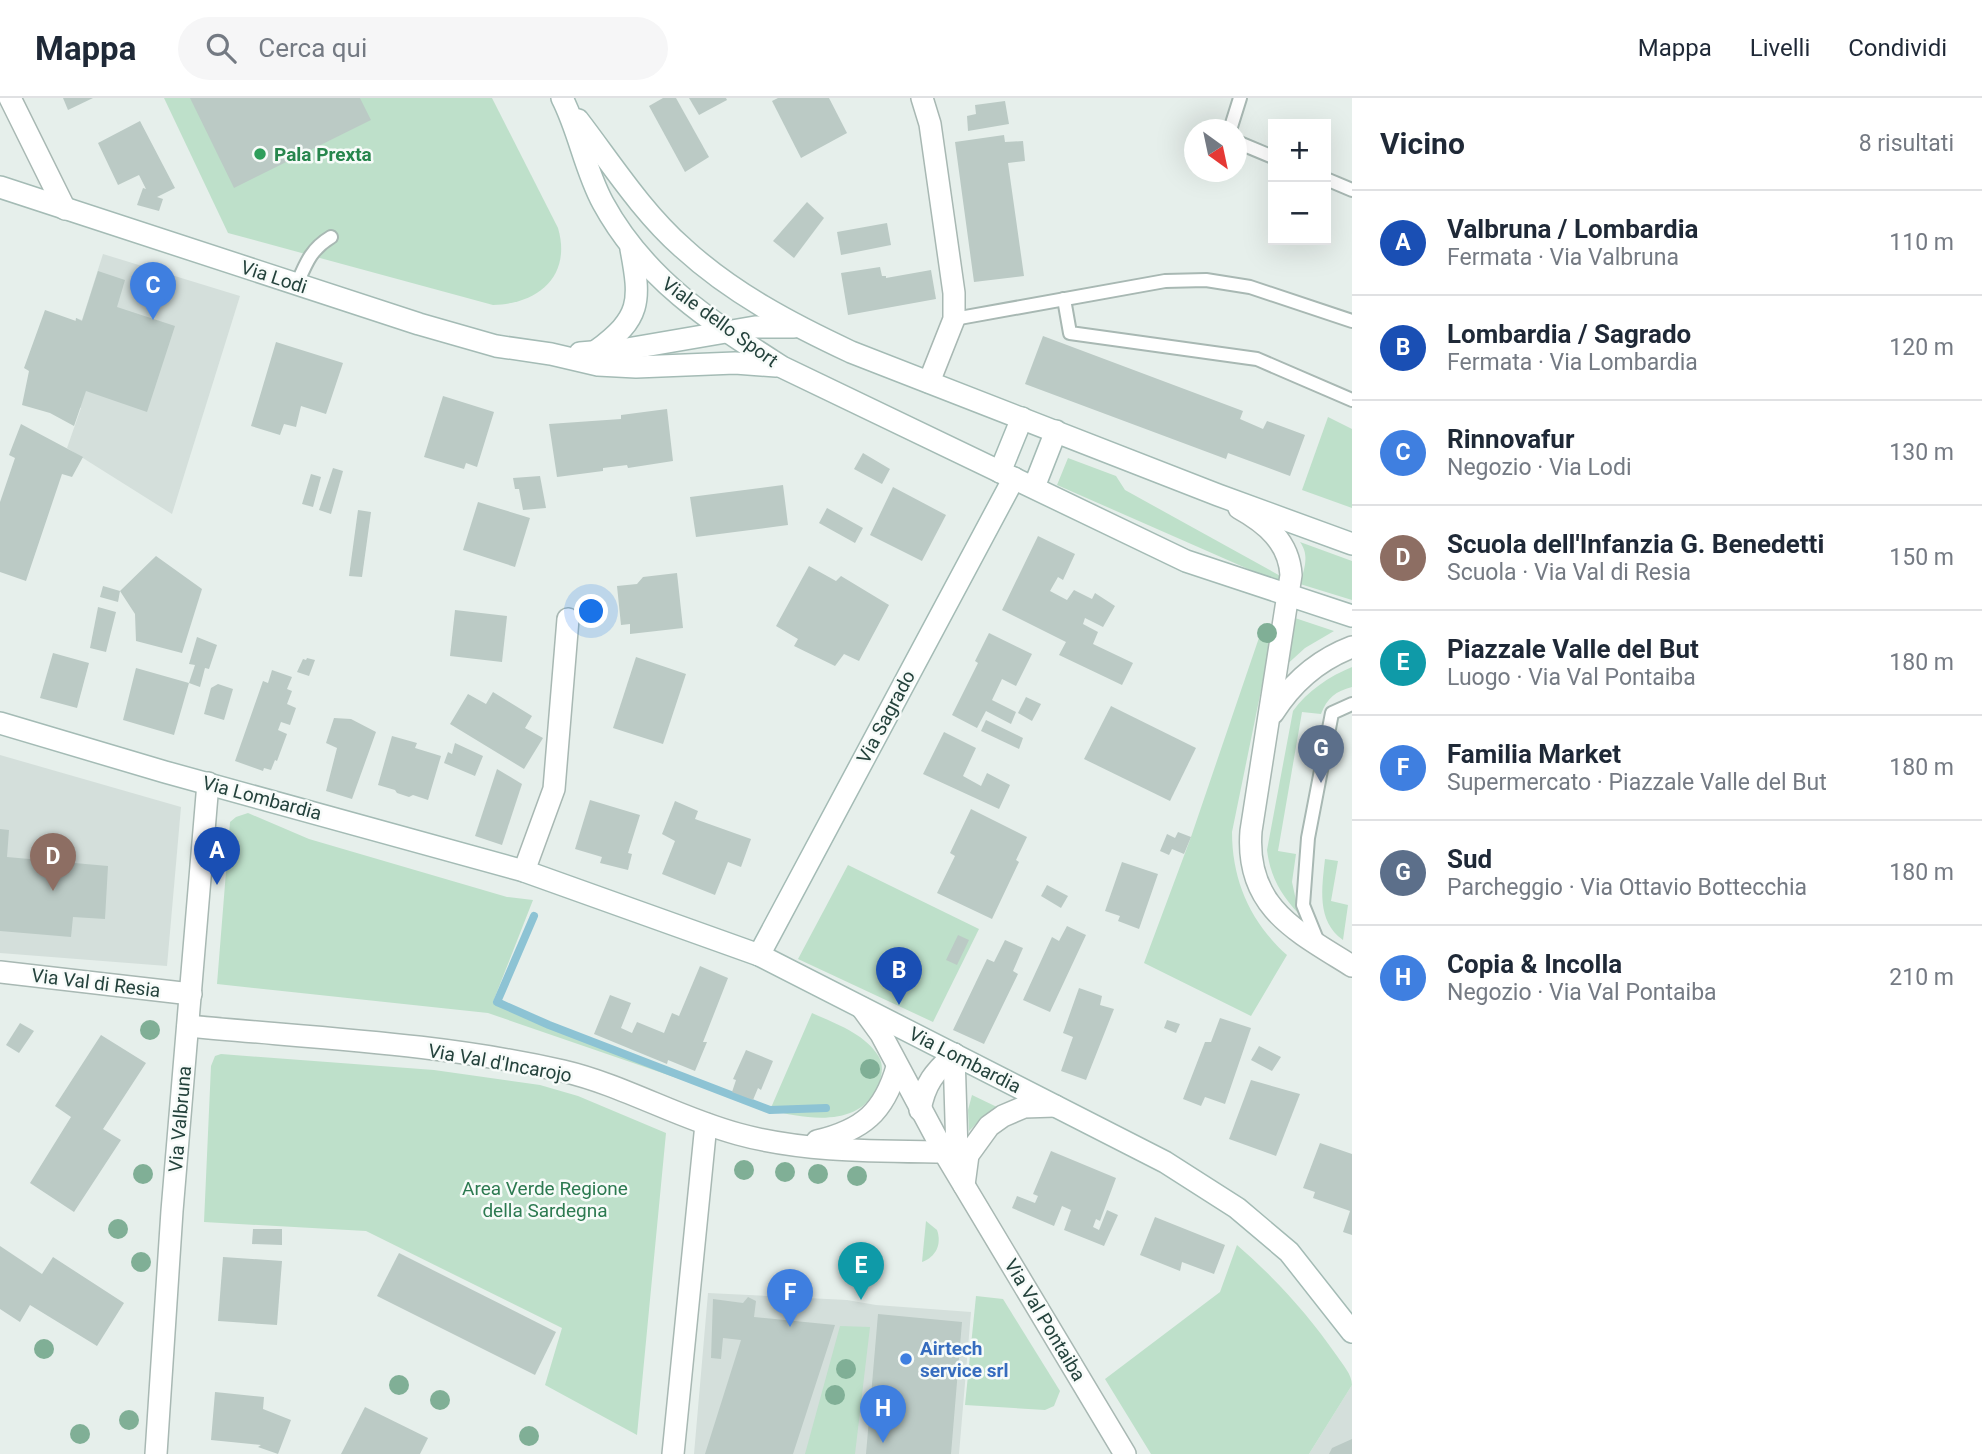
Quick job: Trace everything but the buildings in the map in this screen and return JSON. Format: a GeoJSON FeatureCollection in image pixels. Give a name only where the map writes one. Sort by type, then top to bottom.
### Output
{"type":"FeatureCollection","features":[{"type":"Feature","properties":{"kind":"street"},"geometry":{"type":"LineString","coordinates":[[10,98],[65,209]]}},
{"type":"Feature","properties":{"kind":"street"},"geometry":{"type":"LineString","coordinates":[[922,98],[930,124],[954,293],[954,319],[929,382]]}},
{"type":"Feature","properties":{"kind":"street","name":"Viale dello Sport"},"geometry":{"type":"LineString","coordinates":[[564,101],[602,202],[631,247],[656,276],[682,299],[782,368],[1186,561],[1352,616]]}},
{"type":"Feature","properties":{"kind":"street","name":"Viale dello Sport"},"geometry":{"type":"LineString","coordinates":[[564,101],[635,196],[682,247],[734,289],[800,328],[851,352],[1217,495]]}},
{"type":"Feature","properties":{"kind":"street","name":"Via Lodi"},"geometry":{"type":"LineString","coordinates":[[0,187],[419,324],[496,346],[551,354],[598,365],[636,367],[756,363],[782,368]]}},
{"type":"Feature","properties":{"kind":"street"},"geometry":{"type":"LineString","coordinates":[[594,352],[626,326],[633,313],[637,294],[631,247]]}},
{"type":"Feature","properties":{"kind":"street","name":"Via Lodi"},"geometry":{"type":"LineString","coordinates":[[551,354],[594,352],[779,326],[800,328]]}},
{"type":"Feature","properties":{"kind":"street"},"geometry":{"type":"LineString","coordinates":[[1007,475],[1039,425]]}},
{"type":"Feature","properties":{"kind":"street"},"geometry":{"type":"LineString","coordinates":[[1034,487],[1039,425]]}},
{"type":"Feature","properties":{"kind":"street","name":"Via Sagrado"},"geometry":{"type":"LineString","coordinates":[[759,956],[1007,475]]}},
{"type":"Feature","properties":{"kind":"street"},"geometry":{"type":"LineString","coordinates":[[1217,495],[1352,544]]}},
{"type":"Feature","properties":{"kind":"street"},"geometry":{"type":"LineString","coordinates":[[1217,495],[1270,528],[1290,565],[1251,831],[1252,869],[1260,888],[1286,923],[1352,966]]}},
{"type":"Feature","properties":{"kind":"street"},"geometry":{"type":"LineString","coordinates":[[524,871],[554,789],[568,619]]}},
{"type":"Feature","properties":{"kind":"street"},"geometry":{"type":"LineString","coordinates":[[1268,721],[1284,695],[1300,678],[1320,664],[1352,648]]}},
{"type":"Feature","properties":{"kind":"street","name":"Via Lombardia"},"geometry":{"type":"LineString","coordinates":[[0,723],[524,871],[759,956],[1165,1162],[1237,1209],[1289,1252],[1352,1332]]}},
{"type":"Feature","properties":{"kind":"street","name":"Via Valbruna"},"geometry":{"type":"LineString","coordinates":[[156,1454],[208,783]]}},
{"type":"Feature","properties":{"kind":"street","name":"Via Val di Resia"},"geometry":{"type":"LineString","coordinates":[[0,972],[191,994]]}},
{"type":"Feature","properties":{"kind":"street","name":"Via Val Pontaiba"},"geometry":{"type":"LineString","coordinates":[[862,1008],[881,1034],[920,1110],[950,1152],[964,1185],[1125,1454]]}},
{"type":"Feature","properties":{"kind":"street","name":"Via Val d'Incarojo"},"geometry":{"type":"LineString","coordinates":[[188,1026],[411,1047],[494,1058],[565,1072],[706,1124],[770,1141],[891,1151],[950,1152]]}},
{"type":"Feature","properties":{"kind":"street"},"geometry":{"type":"LineString","coordinates":[[920,1110],[923,1090],[935,1072],[954,1054]]}},
{"type":"Feature","properties":{"kind":"street","name":"Via Val Pontaiba"},"geometry":{"type":"LineString","coordinates":[[950,1152],[954,1054]]}},
{"type":"Feature","properties":{"kind":"street","name":"Via Val d'Incarojo"},"geometry":{"type":"LineString","coordinates":[[866,1120],[890,1092],[897,1067]]}},
{"type":"Feature","properties":{"kind":"street"},"geometry":{"type":"LineString","coordinates":[[964,1185],[968,1155],[989,1126],[1024,1107],[1055,1106]]}},
{"type":"Feature","properties":{"kind":"street","name":"Via Val d'Incarojo"},"geometry":{"type":"LineString","coordinates":[[802,1145],[833,1137],[888,1109],[905,1107],[920,1110]]}},
{"type":"Feature","properties":{"kind":"street"},"geometry":{"type":"LineString","coordinates":[[673,1454],[706,1124]]}},
{"type":"Feature","properties":{"kind":"lane"},"geometry":{"type":"LineString","coordinates":[[1233,119],[1240,98]]}},
{"type":"Feature","properties":{"kind":"lane"},"geometry":{"type":"LineString","coordinates":[[1247,146],[1268,155]]}},
{"type":"Feature","properties":{"kind":"lane"},"geometry":{"type":"LineString","coordinates":[[1331,181],[1352,190]]}},
{"type":"Feature","properties":{"kind":"lane"},"geometry":{"type":"LineString","coordinates":[[297,284],[310,254],[331,237]]}},
{"type":"Feature","properties":{"kind":"lane"},"geometry":{"type":"LineString","coordinates":[[954,319],[1165,281],[1206,280],[1250,286],[1352,321]]}},
{"type":"Feature","properties":{"kind":"lane"},"geometry":{"type":"LineString","coordinates":[[1064,299],[1070,333],[1257,359],[1352,400]]}},
{"type":"Feature","properties":{"kind":"lane"},"geometry":{"type":"LineString","coordinates":[[1319,945],[1303,905],[1308,838],[1332,713],[1352,704]]}},
{"type":"Feature","properties":{"kind":"shaded area"},"geometry":{"type":"Polygon","coordinates":[[[103,254],[240,296],[172,514],[67,448],[81,408],[57,400],[68,341],[76,318],[82,320],[103,254]]]}},
{"type":"Feature","properties":{"kind":"shaded area"},"geometry":{"type":"Polygon","coordinates":[[[0,755],[181,807],[167,966],[0,953],[0,755]]]}},
{"type":"Feature","properties":{"kind":"shaded area"},"geometry":{"type":"Polygon","coordinates":[[[708,1293],[847,1300],[876,1305],[971,1312],[959,1454],[694,1454],[708,1293]]]}},
{"type":"Feature","properties":{"kind":"shaded area"},"geometry":{"type":"Polygon","coordinates":[[[1352,1385],[1352,1454],[1309,1454],[1352,1385]]]}},
{"type":"Feature","properties":{"kind":"green space"},"geometry":{"type":"Polygon","coordinates":[[[164,98],[492,98],[558,228],[560,260],[555,273],[548,284],[537,293],[524,299],[493,305],[228,233],[164,98]]]}},
{"type":"Feature","properties":{"kind":"green space"},"geometry":{"type":"Polygon","coordinates":[[[1328,417],[1352,429],[1352,508],[1302,490],[1328,417]]]}},
{"type":"Feature","properties":{"kind":"green space"},"geometry":{"type":"Polygon","coordinates":[[[1068,458],[1116,476],[1125,490],[1284,578],[1282,584],[1057,485],[1068,458]]]}},
{"type":"Feature","properties":{"kind":"green space"},"geometry":{"type":"Polygon","coordinates":[[[1300,542],[1352,561],[1352,600],[1300,584],[1305,557],[1300,542]]]}},
{"type":"Feature","properties":{"kind":"green space"},"geometry":{"type":"Polygon","coordinates":[[[1295,618],[1334,631],[1305,648],[1283,668],[1295,618]]]}},
{"type":"Feature","properties":{"kind":"green space"},"geometry":{"type":"Polygon","coordinates":[[[1264,623],[1274,627],[1232,832],[1233,850],[1246,900],[1263,929],[1287,955],[1251,1016],[1144,963],[1191,837],[1264,623]]]}},
{"type":"Feature","properties":{"kind":"green space"},"geometry":{"type":"Polygon","coordinates":[[[1352,667],[1352,687],[1333,696],[1321,714],[1302,712],[1278,851],[1296,854],[1292,882],[1299,914],[1277,885],[1267,850],[1293,711],[1320,685],[1352,667]]]}},
{"type":"Feature","properties":{"kind":"green space"},"geometry":{"type":"Polygon","coordinates":[[[248,813],[309,839],[507,897],[533,900],[493,1002],[770,1110],[488,1013],[217,984],[230,822],[248,813]]]}},
{"type":"Feature","properties":{"kind":"green space"},"geometry":{"type":"Polygon","coordinates":[[[1325,859],[1338,861],[1331,901],[1348,905],[1343,940],[1328,923],[1325,913],[1322,892],[1325,859]]]}},
{"type":"Feature","properties":{"kind":"green space"},"geometry":{"type":"Polygon","coordinates":[[[848,865],[979,929],[933,1022],[798,959],[848,865]]]}},
{"type":"Feature","properties":{"kind":"green space"},"geometry":{"type":"Polygon","coordinates":[[[812,1013],[858,1036],[873,1049],[881,1061],[879,1084],[868,1101],[857,1110],[844,1115],[815,1118],[770,1110],[812,1013]]]}},
{"type":"Feature","properties":{"kind":"green space","name":"Area Verde Regione della Sardegna"},"geometry":{"type":"Polygon","coordinates":[[[221,1054],[434,1070],[540,1085],[578,1096],[666,1133],[637,1435],[545,1385],[562,1328],[366,1231],[204,1222],[211,1066],[215,1056],[221,1054]]]}},
{"type":"Feature","properties":{"kind":"green space"},"geometry":{"type":"Polygon","coordinates":[[[972,1095],[999,1108],[982,1118],[969,1131],[968,1110],[972,1095]]]}},
{"type":"Feature","properties":{"kind":"green space"},"geometry":{"type":"Polygon","coordinates":[[[926,1221],[937,1230],[939,1240],[934,1253],[922,1262],[926,1221]]]}},
{"type":"Feature","properties":{"kind":"green space"},"geometry":{"type":"Polygon","coordinates":[[[1237,1245],[1265,1270],[1303,1311],[1346,1369],[1352,1385],[1309,1454],[1151,1454],[1105,1379],[1220,1292],[1237,1245]]]}},
{"type":"Feature","properties":{"kind":"green space"},"geometry":{"type":"Polygon","coordinates":[[[976,1296],[1003,1299],[1060,1391],[1054,1406],[1045,1410],[965,1405],[976,1296]]]}},
{"type":"Feature","properties":{"kind":"green space"},"geometry":{"type":"Polygon","coordinates":[[[840,1326],[870,1327],[855,1454],[805,1454],[840,1326]]]}},
{"type":"Feature","properties":{"kind":"waterway"},"geometry":{"type":"LineString","coordinates":[[534,916],[497,1002],[549,1025],[770,1110],[826,1108]]}},
{"type":"Feature","properties":{"kind":"place","name":"Pala Prexta"},"geometry":{"type":"Point","coordinates":[260,154]}},
{"type":"Feature","properties":{"kind":"place","name":"Rinnovafur"},"geometry":{"type":"Point","coordinates":[153,320]}},
{"type":"Feature","properties":{"kind":"place","name":"Sud"},"geometry":{"type":"Point","coordinates":[1321,783]}},
{"type":"Feature","properties":{"kind":"place","name":"Valbruna / Lombardia"},"geometry":{"type":"Point","coordinates":[217,885]}},
{"type":"Feature","properties":{"kind":"place","name":"Scuola dell'Infanzia G. Benedetti"},"geometry":{"type":"Point","coordinates":[53,891]}},
{"type":"Feature","properties":{"kind":"place","name":"Lombardia / Sagrado"},"geometry":{"type":"Point","coordinates":[899,1005]}},
{"type":"Feature","properties":{"kind":"place","name":"Piazzale Valle del But"},"geometry":{"type":"Point","coordinates":[861,1300]}},
{"type":"Feature","properties":{"kind":"place","name":"Familia Market"},"geometry":{"type":"Point","coordinates":[790,1327]}},
{"type":"Feature","properties":{"kind":"place","name":"Airtech service srl"},"geometry":{"type":"Point","coordinates":[906,1359]}},
{"type":"Feature","properties":{"kind":"place","name":"Copia & Incolla"},"geometry":{"type":"Point","coordinates":[883,1443]}}]}
